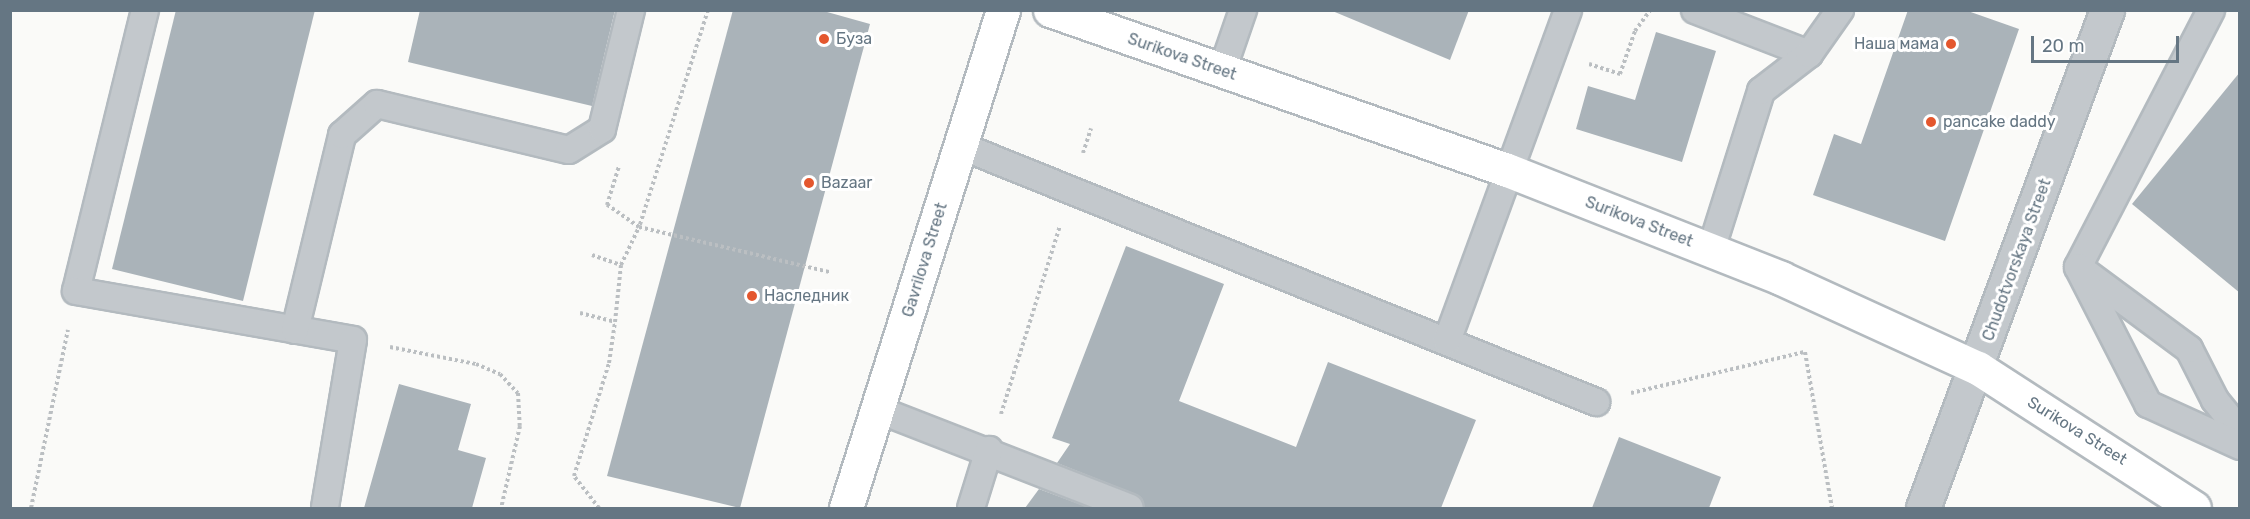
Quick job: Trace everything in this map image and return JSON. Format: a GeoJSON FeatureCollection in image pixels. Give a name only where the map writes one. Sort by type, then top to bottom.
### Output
{"type":"FeatureCollection","features":[{"type":"Feature","properties":{"kind":"main road","name":"Gavrilova Street"},"geometry":{"type":"LineString","coordinates":[[846,508],[879,410],[1003,10]]}},
{"type":"Feature","properties":{"kind":"main road","name":"Surikova Street"},"geometry":{"type":"LineString","coordinates":[[1050,10],[1507,170],[1711,250],[1978,368],[2194,508]]}},
{"type":"Feature","properties":{"kind":"street","name":"Chudotvorskaya Street"},"geometry":{"type":"LineString","coordinates":[[1923,508],[1978,368],[2107,10]]}},
{"type":"Feature","properties":{"kind":"lane"},"geometry":{"type":"LineString","coordinates":[[145,10],[76,291],[353,340],[325,508]]}},
{"type":"Feature","properties":{"kind":"lane"},"geometry":{"type":"LineString","coordinates":[[295,330],[342,135],[377,104],[569,150],[602,129],[632,10]]}},
{"type":"Feature","properties":{"kind":"lane"},"geometry":{"type":"LineString","coordinates":[[1222,71],[1243,10]]}},
{"type":"Feature","properties":{"kind":"lane"},"geometry":{"type":"LineString","coordinates":[[1447,341],[1507,170],[1568,10]]}},
{"type":"Feature","properties":{"kind":"lane"},"geometry":{"type":"LineString","coordinates":[[1695,10],[1809,54]]}},
{"type":"Feature","properties":{"kind":"lane"},"geometry":{"type":"LineString","coordinates":[[1711,250],[1761,91],[1809,54],[1840,10]]}},
{"type":"Feature","properties":{"kind":"lane"},"geometry":{"type":"LineString","coordinates":[[2078,267],[2211,10]]}},
{"type":"Feature","properties":{"kind":"lane"},"geometry":{"type":"LineString","coordinates":[[961,146],[1596,402]]}},
{"type":"Feature","properties":{"kind":"lane"},"geometry":{"type":"LineString","coordinates":[[2078,267],[2189,349],[2215,400],[2240,431]]}},
{"type":"Feature","properties":{"kind":"lane"},"geometry":{"type":"LineString","coordinates":[[2078,267],[2148,404],[2240,446]]}},
{"type":"Feature","properties":{"kind":"lane"},"geometry":{"type":"LineString","coordinates":[[879,410],[989,450],[1130,508]]}},
{"type":"Feature","properties":{"kind":"lane"},"geometry":{"type":"LineString","coordinates":[[971,508],[989,450]]}},
{"type":"Feature","properties":{"kind":"path"},"geometry":{"type":"LineString","coordinates":[[708,10],[639,227],[830,272]]}},
{"type":"Feature","properties":{"kind":"path"},"geometry":{"type":"LineString","coordinates":[[1552,52],[1620,74],[1635,31],[1650,10]]}},
{"type":"Feature","properties":{"kind":"path"},"geometry":{"type":"LineString","coordinates":[[989,450],[1091,128]]}},
{"type":"Feature","properties":{"kind":"path"},"geometry":{"type":"LineString","coordinates":[[600,508],[574,476],[609,363],[621,265]]}},
{"type":"Feature","properties":{"kind":"path"},"geometry":{"type":"LineString","coordinates":[[31,508],[76,291]]}},
{"type":"Feature","properties":{"kind":"path"},"geometry":{"type":"LineString","coordinates":[[580,314],[615,322]]}},
{"type":"Feature","properties":{"kind":"path"},"geometry":{"type":"LineString","coordinates":[[353,340],[476,364],[500,374],[518,393],[520,426],[501,508]]}},
{"type":"Feature","properties":{"kind":"path"},"geometry":{"type":"LineString","coordinates":[[1596,402],[1804,352],[1832,508]]}},
{"type":"Feature","properties":{"kind":"building"},"geometry":{"type":"Polygon","coordinates":[[[176,10],[315,10],[243,301],[112,269],[176,10]]]}},
{"type":"Feature","properties":{"kind":"building"},"geometry":{"type":"Polygon","coordinates":[[[420,10],[615,10],[592,106],[408,62],[420,10]]]}},
{"type":"Feature","properties":{"kind":"building"},"geometry":{"type":"Polygon","coordinates":[[[733,10],[820,10],[870,24],[740,508],[607,476],[733,10]]]}},
{"type":"Feature","properties":{"kind":"building"},"geometry":{"type":"Polygon","coordinates":[[[1330,10],[1469,10],[1450,60],[1330,10]]]}},
{"type":"Feature","properties":{"kind":"building"},"geometry":{"type":"Polygon","coordinates":[[[1908,10],[1965,10],[2019,29],[1945,241],[1813,195],[1834,134],[1861,144],[1908,10]]]}},
{"type":"Feature","properties":{"kind":"building"},"geometry":{"type":"Polygon","coordinates":[[[1656,32],[1716,51],[1682,162],[1576,129],[1588,86],[1635,100],[1656,32]]]}},
{"type":"Feature","properties":{"kind":"building"},"geometry":{"type":"Polygon","coordinates":[[[2240,72],[2240,293],[2132,204],[2240,72]]]}},
{"type":"Feature","properties":{"kind":"building"},"geometry":{"type":"Polygon","coordinates":[[[1126,246],[1224,284],[1179,401],[1296,447],[1328,362],[1476,420],[1441,508],[1145,508],[1135,494],[1057,463],[1070,444],[1052,438],[1126,246]]]}},
{"type":"Feature","properties":{"kind":"building"},"geometry":{"type":"Polygon","coordinates":[[[399,384],[471,404],[458,450],[486,458],[472,508],[364,508],[399,384]]]}},
{"type":"Feature","properties":{"kind":"building"},"geometry":{"type":"Polygon","coordinates":[[[1619,437],[1721,477],[1709,508],[1592,508],[1619,437]]]}},
{"type":"Feature","properties":{"kind":"building"},"geometry":{"type":"Polygon","coordinates":[[[1039,489],[1090,508],[1025,508],[1039,489]]]}},
{"type":"Feature","properties":{"kind":"place","name":"Буза"},"geometry":{"type":"Point","coordinates":[824,39]}},
{"type":"Feature","properties":{"kind":"place","name":"Наша мама"},"geometry":{"type":"Point","coordinates":[1951,44]}},
{"type":"Feature","properties":{"kind":"place","name":"pancake daddy"},"geometry":{"type":"Point","coordinates":[1931,122]}},
{"type":"Feature","properties":{"kind":"place","name":"Bazaar"},"geometry":{"type":"Point","coordinates":[809,183]}},
{"type":"Feature","properties":{"kind":"place","name":"Наследник"},"geometry":{"type":"Point","coordinates":[752,296]}}]}
